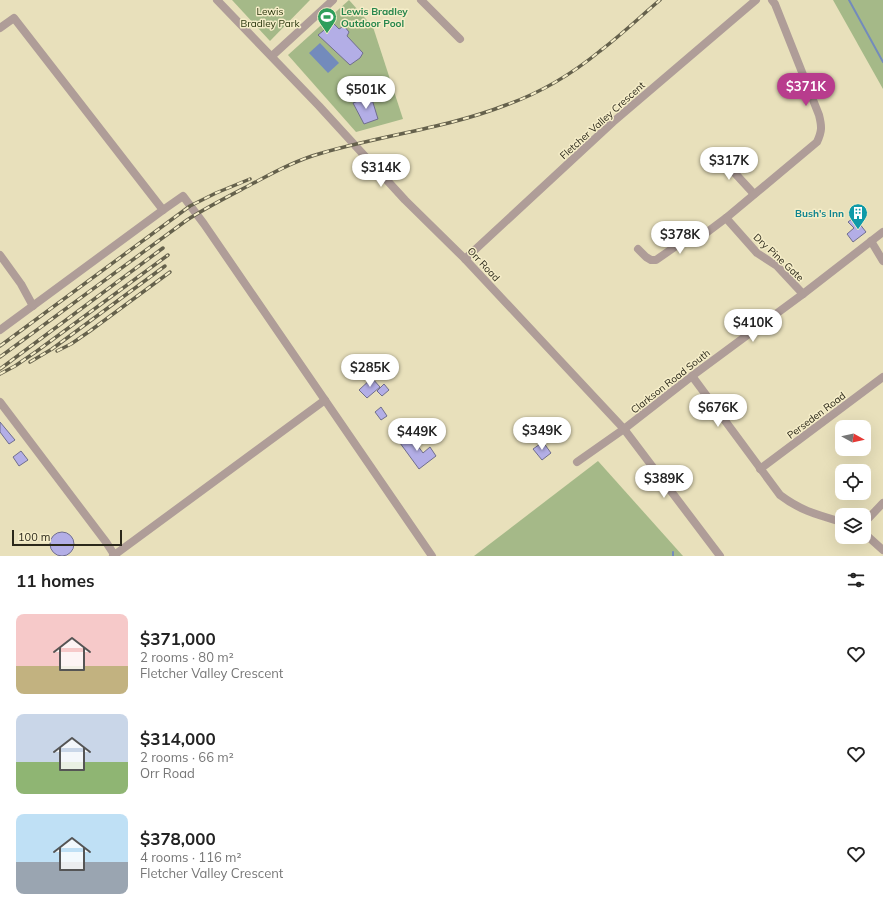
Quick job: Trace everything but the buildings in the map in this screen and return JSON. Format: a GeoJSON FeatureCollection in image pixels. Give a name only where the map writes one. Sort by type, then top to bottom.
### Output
{"type":"FeatureCollection","features":[{"type":"Feature","properties":{"kind":"street","name":"Orr Road"},"geometry":{"type":"LineString","coordinates":[[217,0],[272,56],[405,200],[466,259],[624,429],[720,556]]}},
{"type":"Feature","properties":{"kind":"street"},"geometry":{"type":"LineString","coordinates":[[272,56],[333,0]]}},
{"type":"Feature","properties":{"kind":"street"},"geometry":{"type":"LineString","coordinates":[[421,0],[460,39]]}},
{"type":"Feature","properties":{"kind":"street","name":"Fletcher Valley Crescent"},"geometry":{"type":"LineString","coordinates":[[466,259],[614,122],[756,0]]}},
{"type":"Feature","properties":{"kind":"street"},"geometry":{"type":"LineString","coordinates":[[638,249],[646,257],[651,260],[656,260],[679,244],[706,234],[817,142],[822,125],[775,4],[772,0]]}},
{"type":"Feature","properties":{"kind":"street"},"geometry":{"type":"LineString","coordinates":[[0,28],[14,18],[163,210]]}},
{"type":"Feature","properties":{"kind":"street"},"geometry":{"type":"LineString","coordinates":[[726,155],[732,170],[754,194]]}},
{"type":"Feature","properties":{"kind":"street"},"geometry":{"type":"LineString","coordinates":[[0,330],[183,196],[204,224],[432,556]]}},
{"type":"Feature","properties":{"kind":"street","name":"Dry Pine Gate"},"geometry":{"type":"LineString","coordinates":[[726,218],[757,253],[776,266],[803,294]]}},
{"type":"Feature","properties":{"kind":"street","name":"Clarkson Road South"},"geometry":{"type":"LineString","coordinates":[[577,462],[624,429],[883,232]]}},
{"type":"Feature","properties":{"kind":"street"},"geometry":{"type":"LineString","coordinates":[[871,241],[883,261]]}},
{"type":"Feature","properties":{"kind":"street"},"geometry":{"type":"LineString","coordinates":[[0,256],[21,284],[33,306]]}},
{"type":"Feature","properties":{"kind":"street"},"geometry":{"type":"LineString","coordinates":[[692,376],[780,495],[791,504],[807,512],[835,520]]}},
{"type":"Feature","properties":{"kind":"street","name":"Perseden Road"},"geometry":{"type":"LineString","coordinates":[[760,469],[883,377]]}},
{"type":"Feature","properties":{"kind":"street"},"geometry":{"type":"LineString","coordinates":[[0,402],[106,542],[114,556],[325,400]]}},
{"type":"Feature","properties":{"kind":"street"},"geometry":{"type":"LineString","coordinates":[[871,516],[883,503]]}},
{"type":"Feature","properties":{"kind":"street"},"geometry":{"type":"LineString","coordinates":[[871,540],[883,550]]}},
{"type":"Feature","properties":{"kind":"green space","name":"Lewis Bradley Park"},"geometry":{"type":"Polygon","coordinates":[[[232,0],[310,0],[270,41],[232,0]]]}},
{"type":"Feature","properties":{"kind":"green space"},"geometry":{"type":"Polygon","coordinates":[[[349,0],[373,27],[403,119],[356,132],[288,55],[349,0]]]}},
{"type":"Feature","properties":{"kind":"green space"},"geometry":{"type":"Polygon","coordinates":[[[833,0],[883,0],[883,89],[833,0]]]}},
{"type":"Feature","properties":{"kind":"green space"},"geometry":{"type":"Polygon","coordinates":[[[598,461],[683,556],[474,556],[598,461]]]}},
{"type":"Feature","properties":{"kind":"water"},"geometry":{"type":"Polygon","coordinates":[[[320,43],[339,63],[328,73],[309,53],[320,43]]]}},
{"type":"Feature","properties":{"kind":"waterway"},"geometry":{"type":"LineString","coordinates":[[849,0],[883,62]]}},
{"type":"Feature","properties":{"kind":"railway"},"geometry":{"type":"LineString","coordinates":[[0,357],[187,220],[218,202],[303,159],[345,147],[461,120],[531,95],[567,75],[589,59],[615,39],[660,0]]}},
{"type":"Feature","properties":{"kind":"railway"},"geometry":{"type":"LineString","coordinates":[[0,346],[190,206],[250,179]]}},
{"type":"Feature","properties":{"kind":"railway"},"geometry":{"type":"LineString","coordinates":[[0,369],[163,248]]}},
{"type":"Feature","properties":{"kind":"railway"},"geometry":{"type":"LineString","coordinates":[[0,374],[37,351],[168,255]]}},
{"type":"Feature","properties":{"kind":"railway"},"geometry":{"type":"LineString","coordinates":[[30,362],[52,349],[165,266]]}},
{"type":"Feature","properties":{"kind":"railway"},"geometry":{"type":"LineString","coordinates":[[57,351],[71,344],[90,331],[170,272]]}},
{"type":"Feature","properties":{"kind":"place","name":"Lewis Bradley Outdoor Pool"},"geometry":{"type":"Point","coordinates":[327,34]}},
{"type":"Feature","properties":{"kind":"place","name":"Bush's Inn"},"geometry":{"type":"Point","coordinates":[858,230]}}]}
